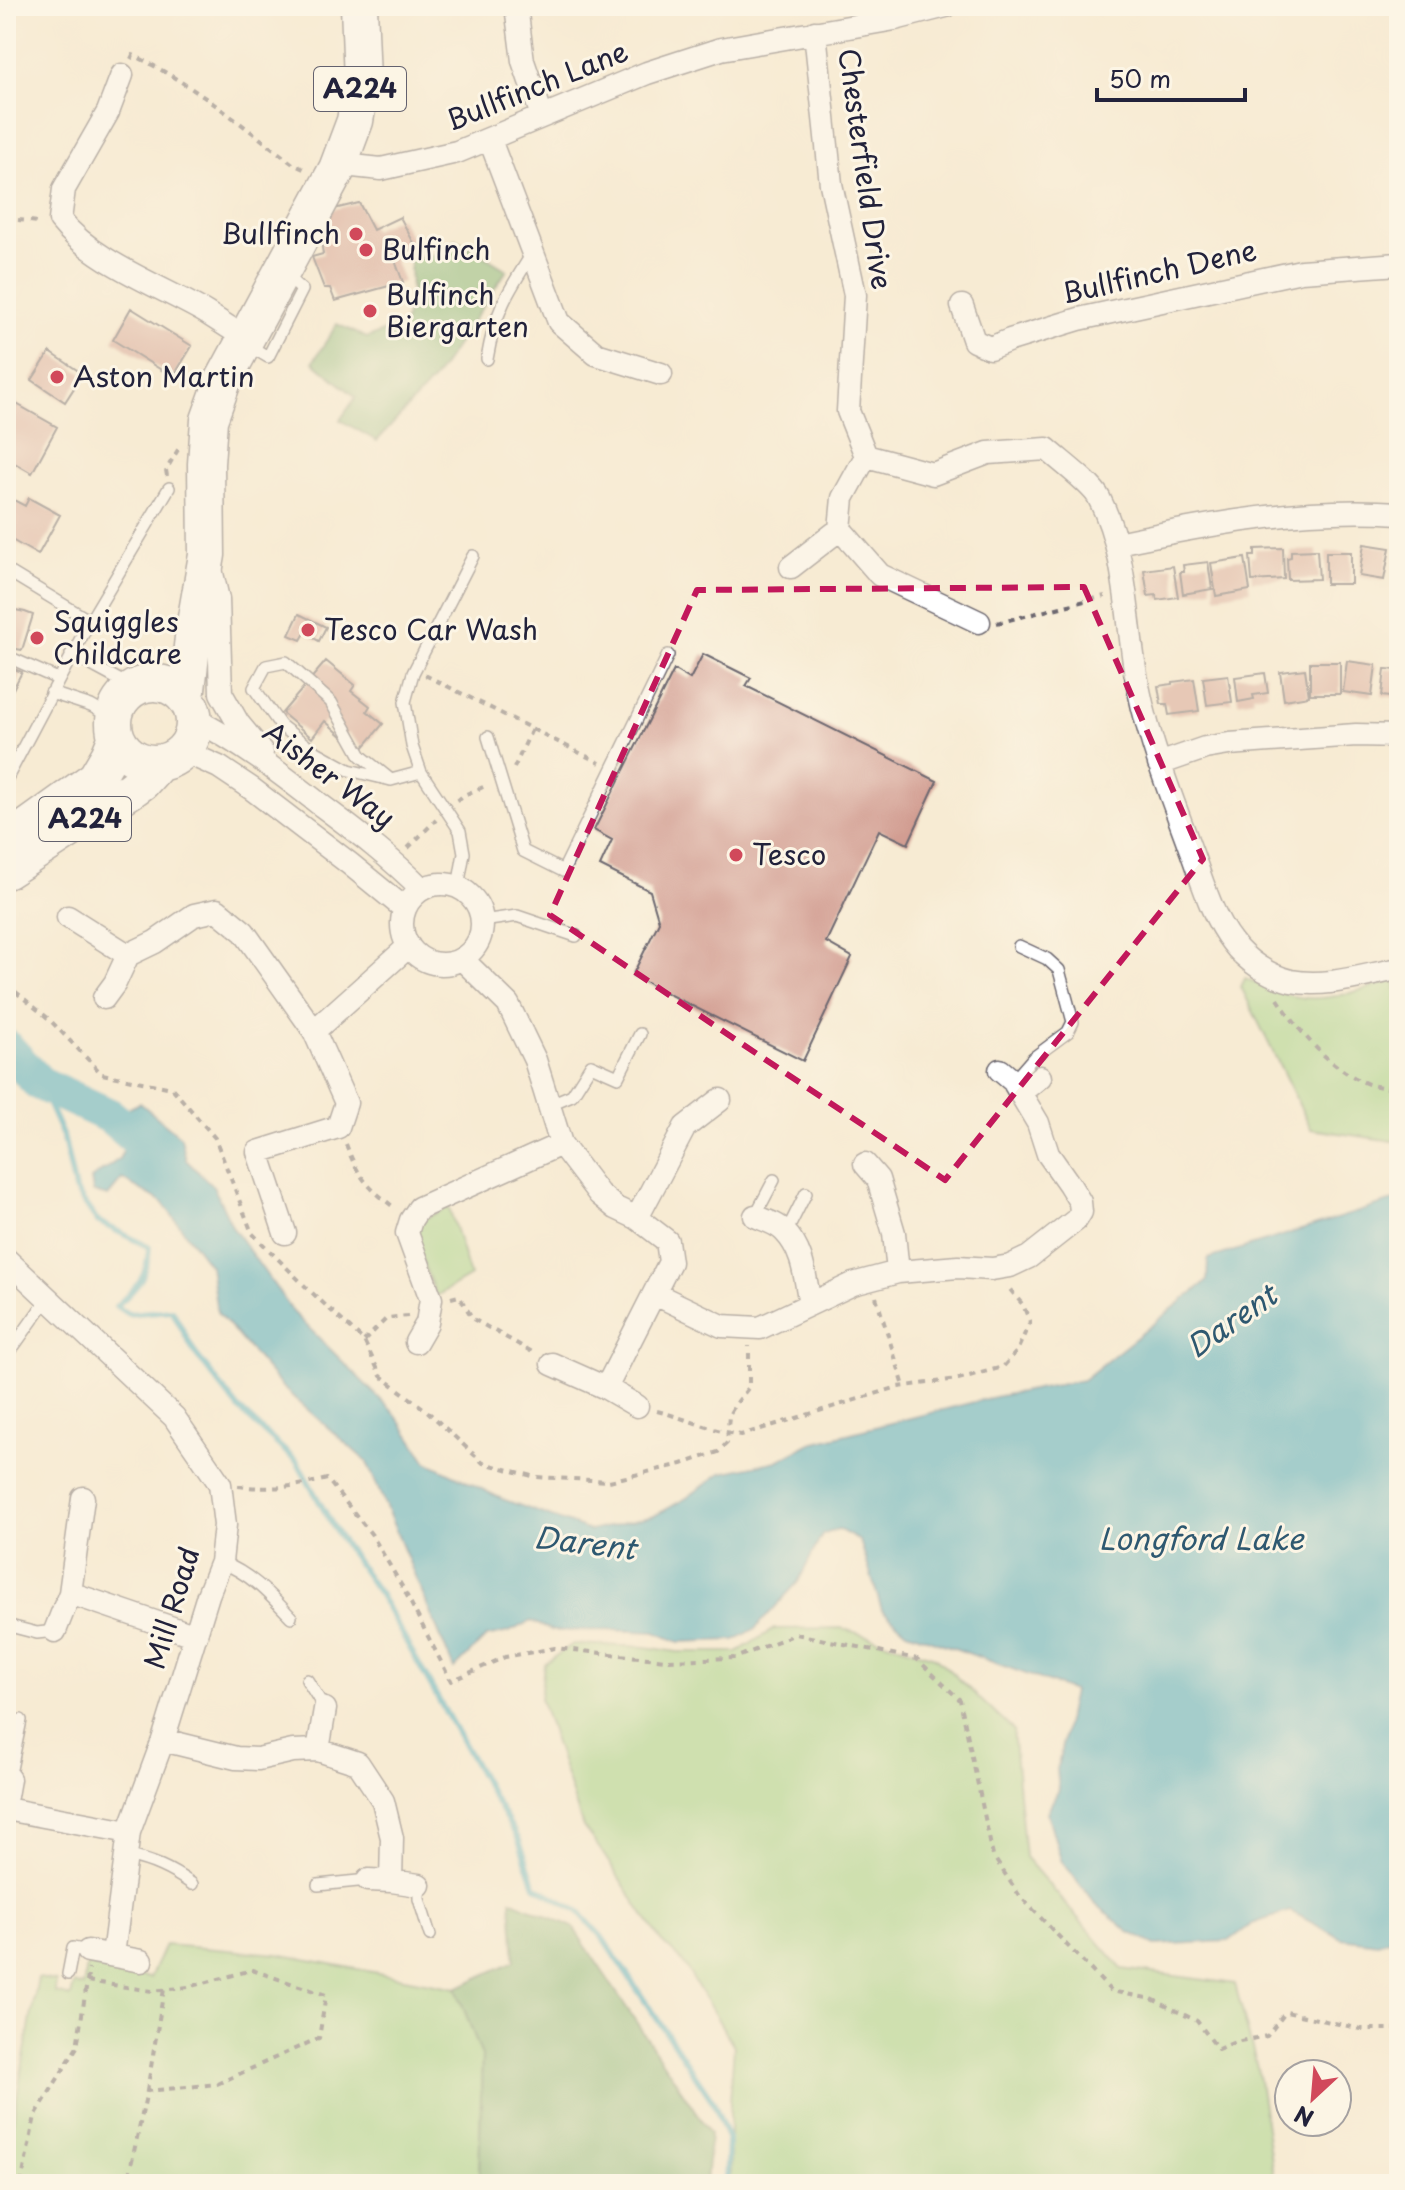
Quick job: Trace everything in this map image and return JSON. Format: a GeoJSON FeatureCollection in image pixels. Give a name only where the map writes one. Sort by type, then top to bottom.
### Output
{"type":"FeatureCollection","features":[{"type":"Feature","properties":{"kind":"main road","name":"A224"},"geometry":{"type":"LineString","coordinates":[[6,871],[142,782],[180,733],[207,555],[209,420],[223,381],[334,174],[355,121],[362,80],[359,6]]}},
{"type":"Feature","properties":{"kind":"main road","name":"A224"},"geometry":{"type":"LineString","coordinates":[[6,842],[96,778],[109,756],[119,703],[174,660],[194,629]]}},
{"type":"Feature","properties":{"kind":"main road"},"geometry":{"type":"LineString","coordinates":[[143,685],[171,687],[180,733]]}},
{"type":"Feature","properties":{"kind":"main road","name":"A224"},"geometry":{"type":"LineString","coordinates":[[115,729],[121,747],[145,762],[180,733]]}},
{"type":"Feature","properties":{"kind":"street"},"geometry":{"type":"LineString","coordinates":[[516,6],[523,61],[542,116]]}},
{"type":"Feature","properties":{"kind":"street","name":"Bullfinch Lane"},"geometry":{"type":"LineString","coordinates":[[334,174],[353,166],[381,169],[430,160],[490,140],[647,73],[721,49],[895,19],[946,6]]}},
{"type":"Feature","properties":{"kind":"street","name":"Chesterfield Drive"},"geometry":{"type":"LineString","coordinates":[[815,32],[831,184],[855,295],[848,411],[866,456]]}},
{"type":"Feature","properties":{"kind":"street"},"geometry":{"type":"LineString","coordinates":[[122,75],[108,112],[64,189],[60,220],[73,236],[136,276],[205,312],[246,341]]}},
{"type":"Feature","properties":{"kind":"street"},"geometry":{"type":"LineString","coordinates":[[490,140],[559,322],[596,354],[661,374]]}},
{"type":"Feature","properties":{"kind":"street","name":"Bullfinch Dene"},"geometry":{"type":"LineString","coordinates":[[962,306],[974,341],[990,348],[1079,319],[1301,271],[1399,264]]}},
{"type":"Feature","properties":{"kind":"street"},"geometry":{"type":"LineString","coordinates":[[979,622],[880,575],[840,529],[843,498],[866,456],[933,474],[988,453],[1047,449],[1098,495],[1117,543],[1145,721],[1216,919],[1232,944],[1247,958],[1268,973],[1289,981],[1335,982],[1399,969]]}},
{"type":"Feature","properties":{"kind":"street"},"geometry":{"type":"LineString","coordinates":[[1117,543],[1299,513],[1399,513]]}},
{"type":"Feature","properties":{"kind":"street"},"geometry":{"type":"LineString","coordinates":[[791,567],[840,529]]}},
{"type":"Feature","properties":{"kind":"street"},"geometry":{"type":"LineString","coordinates":[[207,555],[218,599],[221,693],[238,723],[278,772]]}},
{"type":"Feature","properties":{"kind":"street","name":"Aisher Way"},"geometry":{"type":"LineString","coordinates":[[180,733],[216,730],[278,772],[395,862],[422,889]]}},
{"type":"Feature","properties":{"kind":"street","name":"Aisher Way"},"geometry":{"type":"LineString","coordinates":[[180,733],[219,767],[252,789],[405,909]]}},
{"type":"Feature","properties":{"kind":"street"},"geometry":{"type":"LineString","coordinates":[[1159,764],[1205,748],[1229,744],[1356,735],[1399,736]]}},
{"type":"Feature","properties":{"kind":"street"},"geometry":{"type":"LineString","coordinates":[[442,884],[458,887],[474,899],[480,911],[482,921],[478,941],[462,959],[446,964],[432,963],[419,957],[409,946],[402,931],[405,909],[411,898],[422,889],[442,884]]}},
{"type":"Feature","properties":{"kind":"street"},"geometry":{"type":"LineString","coordinates":[[104,998],[128,955],[155,942],[194,915],[217,910],[244,932],[314,1031],[346,1103],[338,1127],[258,1152],[285,1233]]}},
{"type":"Feature","properties":{"kind":"street"},"geometry":{"type":"LineString","coordinates":[[68,917],[128,955]]}},
{"type":"Feature","properties":{"kind":"street"},"geometry":{"type":"LineString","coordinates":[[314,1031],[409,946]]}},
{"type":"Feature","properties":{"kind":"street"},"geometry":{"type":"LineString","coordinates":[[462,959],[508,1004],[535,1060],[561,1144],[599,1194],[667,1241],[670,1262],[606,1388]]}},
{"type":"Feature","properties":{"kind":"street"},"geometry":{"type":"LineString","coordinates":[[655,1294],[722,1326],[760,1328],[853,1284],[871,1279],[898,1272],[958,1267],[992,1269],[1010,1266],[1029,1257],[1069,1228],[1081,1212],[1080,1202],[1048,1154],[1038,1123],[1011,1082],[1040,1077]]}},
{"type":"Feature","properties":{"kind":"street"},"geometry":{"type":"LineString","coordinates":[[637,1218],[679,1122],[720,1100]]}},
{"type":"Feature","properties":{"kind":"street"},"geometry":{"type":"LineString","coordinates":[[416,1342],[427,1323],[431,1299],[407,1233],[419,1208],[561,1144]]}},
{"type":"Feature","properties":{"kind":"street"},"geometry":{"type":"LineString","coordinates":[[865,1164],[878,1179],[894,1233],[898,1272]]}},
{"type":"Feature","properties":{"kind":"street"},"geometry":{"type":"LineString","coordinates":[[755,1216],[786,1233],[802,1259],[810,1304]]}},
{"type":"Feature","properties":{"kind":"street","name":"Mill Road"},"geometry":{"type":"LineString","coordinates":[[6,1259],[174,1417],[220,1484],[225,1525],[221,1562],[127,1844],[98,1953]]}},
{"type":"Feature","properties":{"kind":"street"},"geometry":{"type":"LineString","coordinates":[[552,1364],[606,1388],[637,1406]]}},
{"type":"Feature","properties":{"kind":"street"},"geometry":{"type":"LineString","coordinates":[[55,1631],[70,1593],[83,1498]]}},
{"type":"Feature","properties":{"kind":"street"},"geometry":{"type":"LineString","coordinates":[[70,1593],[196,1636]]}},
{"type":"Feature","properties":{"kind":"street"},"geometry":{"type":"LineString","coordinates":[[318,1750],[325,1709]]}},
{"type":"Feature","properties":{"kind":"street"},"geometry":{"type":"LineString","coordinates":[[163,1740],[236,1758],[258,1759],[293,1751],[318,1750],[358,1763],[383,1801],[392,1838],[380,1881],[419,1885]]}},
{"type":"Feature","properties":{"kind":"street"},"geometry":{"type":"LineString","coordinates":[[6,1809],[127,1844]]}},
{"type":"Feature","properties":{"kind":"street"},"geometry":{"type":"LineString","coordinates":[[98,1953],[141,1961]]}},
{"type":"Feature","properties":{"kind":"lane"},"geometry":{"type":"LineString","coordinates":[[487,359],[492,330],[503,301],[532,254]]}},
{"type":"Feature","properties":{"kind":"lane"},"geometry":{"type":"LineString","coordinates":[[6,780],[71,654],[169,488]]}},
{"type":"Feature","properties":{"kind":"lane"},"geometry":{"type":"LineString","coordinates":[[458,887],[464,853],[460,831],[421,772],[412,746],[405,702],[415,670],[473,556]]}},
{"type":"Feature","properties":{"kind":"lane"},"geometry":{"type":"LineString","coordinates":[[6,570],[90,621]]}},
{"type":"Feature","properties":{"kind":"lane"},"geometry":{"type":"LineString","coordinates":[[71,654],[143,685]]}},
{"type":"Feature","properties":{"kind":"lane"},"geometry":{"type":"LineString","coordinates":[[488,737],[523,851],[563,871],[668,655]]}},
{"type":"Feature","properties":{"kind":"lane"},"geometry":{"type":"LineString","coordinates":[[6,656],[58,679]]}},
{"type":"Feature","properties":{"kind":"lane"},"geometry":{"type":"LineString","coordinates":[[391,780],[361,756],[331,702],[286,662],[266,666],[254,688],[280,725],[311,749],[349,770],[391,780],[421,772]]}},
{"type":"Feature","properties":{"kind":"lane"},"geometry":{"type":"LineString","coordinates":[[51,693],[91,706],[115,729]]}},
{"type":"Feature","properties":{"kind":"lane"},"geometry":{"type":"LineString","coordinates":[[482,921],[517,916],[576,936]]}},
{"type":"Feature","properties":{"kind":"lane"},"geometry":{"type":"LineString","coordinates":[[1011,1082],[1033,1058],[1068,1032],[1073,1022],[1059,970],[1047,959],[1019,946]]}},
{"type":"Feature","properties":{"kind":"lane"},"geometry":{"type":"LineString","coordinates":[[548,1106],[572,1095],[591,1065],[618,1077],[640,1034]]}},
{"type":"Feature","properties":{"kind":"lane"},"geometry":{"type":"LineString","coordinates":[[755,1216],[774,1180]]}},
{"type":"Feature","properties":{"kind":"lane"},"geometry":{"type":"LineString","coordinates":[[786,1233],[806,1193]]}},
{"type":"Feature","properties":{"kind":"lane"},"geometry":{"type":"LineString","coordinates":[[6,1357],[48,1298]]}},
{"type":"Feature","properties":{"kind":"lane"},"geometry":{"type":"LineString","coordinates":[[221,1562],[261,1585],[291,1617]]}},
{"type":"Feature","properties":{"kind":"lane"},"geometry":{"type":"LineString","coordinates":[[6,1625],[37,1633],[55,1631]]}},
{"type":"Feature","properties":{"kind":"lane"},"geometry":{"type":"LineString","coordinates":[[307,1680],[325,1709]]}},
{"type":"Feature","properties":{"kind":"lane"},"geometry":{"type":"LineString","coordinates":[[8,1787],[21,1720]]}},
{"type":"Feature","properties":{"kind":"lane"},"geometry":{"type":"LineString","coordinates":[[127,1844],[192,1884]]}},
{"type":"Feature","properties":{"kind":"lane"},"geometry":{"type":"LineString","coordinates":[[318,1885],[380,1881]]}},
{"type":"Feature","properties":{"kind":"lane"},"geometry":{"type":"LineString","coordinates":[[419,1885],[419,1899],[430,1935]]}},
{"type":"Feature","properties":{"kind":"lane"},"geometry":{"type":"LineString","coordinates":[[68,1974],[73,1948],[98,1953]]}},
{"type":"Feature","properties":{"kind":"path"},"geometry":{"type":"LineString","coordinates":[[122,75],[133,55],[197,91],[293,164],[334,174]]}},
{"type":"Feature","properties":{"kind":"path"},"geometry":{"type":"LineString","coordinates":[[6,219],[40,222]]}},
{"type":"Feature","properties":{"kind":"path"},"geometry":{"type":"LineString","coordinates":[[979,622],[999,623],[1125,591]]}},
{"type":"Feature","properties":{"kind":"path"},"geometry":{"type":"LineString","coordinates":[[415,670],[612,769]]}},
{"type":"Feature","properties":{"kind":"path"},"geometry":{"type":"LineString","coordinates":[[1268,973],[1272,991],[1298,1029],[1321,1054],[1347,1073],[1371,1085],[1399,1090]]}},
{"type":"Feature","properties":{"kind":"path"},"geometry":{"type":"LineString","coordinates":[[6,984],[49,1019],[102,1074],[172,1088],[215,1138],[252,1233],[364,1341],[381,1376],[427,1411],[483,1463],[536,1477],[609,1481],[718,1452],[727,1443],[729,1415],[749,1387],[750,1350],[746,1327]]}},
{"type":"Feature","properties":{"kind":"path"},"geometry":{"type":"LineString","coordinates":[[338,1127],[353,1166],[371,1190],[411,1220]]}},
{"type":"Feature","properties":{"kind":"path"},"geometry":{"type":"LineString","coordinates":[[637,1406],[741,1435],[904,1386],[958,1379],[1003,1367],[1017,1351],[1030,1322],[1023,1305],[992,1269]]}},
{"type":"Feature","properties":{"kind":"path"},"geometry":{"type":"LineString","coordinates":[[871,1279],[904,1386]]}},
{"type":"Feature","properties":{"kind":"path"},"geometry":{"type":"LineString","coordinates":[[364,1341],[387,1318],[413,1315],[431,1299],[459,1296],[473,1319],[552,1364]]}},
{"type":"Feature","properties":{"kind":"path"},"geometry":{"type":"LineString","coordinates":[[220,1484],[268,1490],[298,1487],[327,1479],[372,1535],[451,1681],[505,1657],[555,1648],[666,1660],[735,1658],[796,1634],[917,1659],[960,1700],[993,1856],[1019,1895],[1111,1991],[1152,1999],[1197,2021],[1218,2049],[1235,2042],[1267,2036],[1286,2012],[1361,2029],[1399,2029]]}},
{"type":"Feature","properties":{"kind":"path"},"geometry":{"type":"LineString","coordinates":[[21,2184],[35,2116],[77,2047],[87,1981],[98,1953]]}},
{"type":"Feature","properties":{"kind":"path"},"geometry":{"type":"LineString","coordinates":[[87,1981],[152,1991],[189,1987],[252,1970],[326,1995],[319,2038],[217,2084],[147,2091]]}},
{"type":"Feature","properties":{"kind":"path"},"geometry":{"type":"LineString","coordinates":[[127,2184],[164,1989]]}},
{"type":"Feature","properties":{"kind":"highlighted area"},"geometry":{"type":"Polygon","coordinates":[[[1084,587],[1203,859],[945,1180],[550,915],[697,590],[1084,587]]]}},
{"type":"Feature","properties":{"kind":"green space"},"geometry":{"type":"Polygon","coordinates":[[[456,239],[507,270],[434,379],[377,441],[340,420],[356,397],[313,362],[337,324],[367,338],[404,324],[411,294],[410,258],[438,254],[456,239]]]}},
{"type":"Feature","properties":{"kind":"green space"},"geometry":{"type":"Polygon","coordinates":[[[1245,978],[1305,998],[1344,994],[1396,980],[1399,1142],[1311,1129],[1241,987],[1245,978]]]}},
{"type":"Feature","properties":{"kind":"green space"},"geometry":{"type":"Polygon","coordinates":[[[449,1207],[470,1276],[436,1296],[409,1226],[449,1207]]]}},
{"type":"Feature","properties":{"kind":"green space"},"geometry":{"type":"Polygon","coordinates":[[[841,1628],[935,1657],[1013,1730],[1025,1857],[1122,1969],[1235,1984],[1257,2067],[1273,2175],[1277,2184],[730,2184],[730,2101],[734,2046],[682,1961],[661,1941],[583,1827],[540,1698],[544,1664],[573,1644],[646,1647],[677,1652],[737,1652],[774,1629],[841,1628]]]}},
{"type":"Feature","properties":{"kind":"green space"},"geometry":{"type":"Polygon","coordinates":[[[511,1900],[573,1927],[710,2133],[706,2184],[479,2184],[482,2056],[456,1988],[515,1961],[511,1900]]]}},
{"type":"Feature","properties":{"kind":"green space"},"geometry":{"type":"Polygon","coordinates":[[[165,1945],[278,1954],[456,1988],[482,2056],[479,2184],[6,2184],[6,2160],[38,1978],[56,1981],[55,1993],[71,1997],[74,1984],[83,1986],[87,1965],[150,1978],[165,1945]]]}},
{"type":"Feature","properties":{"kind":"water","name":"Longford Lake"},"geometry":{"type":"Polygon","coordinates":[[[140,1103],[181,1137],[186,1160],[213,1186],[233,1228],[294,1313],[396,1415],[427,1462],[502,1499],[590,1531],[654,1516],[685,1499],[721,1473],[777,1461],[811,1443],[994,1397],[1083,1380],[1207,1281],[1208,1259],[1399,1199],[1399,1935],[1378,1943],[1341,1938],[1290,1911],[1252,1924],[1229,1941],[1155,1945],[1129,1932],[1094,1902],[1061,1860],[1047,1812],[1059,1789],[1057,1770],[1073,1691],[907,1631],[882,1610],[860,1541],[838,1529],[822,1535],[798,1582],[756,1628],[735,1640],[679,1642],[655,1632],[553,1631],[531,1621],[509,1632],[486,1637],[454,1669],[367,1462],[282,1387],[217,1312],[210,1266],[162,1202],[122,1179],[108,1196],[93,1192],[91,1179],[119,1159],[126,1145],[110,1116],[140,1103]]]}},
{"type":"Feature","properties":{"kind":"building","name":"Bulfinch"},"geometry":{"type":"Polygon","coordinates":[[[359,203],[373,230],[400,217],[416,247],[394,258],[403,282],[335,301],[330,288],[324,288],[312,257],[323,254],[319,228],[329,223],[326,211],[359,203]]]}},
{"type":"Feature","properties":{"kind":"building"},"geometry":{"type":"Polygon","coordinates":[[[131,308],[192,346],[173,377],[113,340],[131,308]]]}},
{"type":"Feature","properties":{"kind":"building","name":"Aston Martin"},"geometry":{"type":"Polygon","coordinates":[[[50,352],[83,374],[65,402],[32,380],[50,352]]]}},
{"type":"Feature","properties":{"kind":"building"},"geometry":{"type":"Polygon","coordinates":[[[6,398],[57,427],[32,473],[6,458],[6,398]]]}},
{"type":"Feature","properties":{"kind":"building"},"geometry":{"type":"Polygon","coordinates":[[[6,496],[25,506],[29,498],[60,515],[38,555],[10,539],[6,546],[6,496]]]}},
{"type":"Feature","properties":{"kind":"building"},"geometry":{"type":"Polygon","coordinates":[[[1364,544],[1390,548],[1384,580],[1359,576],[1364,544]]]}},
{"type":"Feature","properties":{"kind":"building"},"geometry":{"type":"Polygon","coordinates":[[[1283,548],[1284,579],[1252,581],[1250,556],[1255,556],[1255,549],[1283,548]]]}},
{"type":"Feature","properties":{"kind":"building"},"geometry":{"type":"Polygon","coordinates":[[[1317,550],[1319,579],[1288,580],[1287,558],[1291,557],[1291,551],[1317,550]]]}},
{"type":"Feature","properties":{"kind":"building"},"geometry":{"type":"Polygon","coordinates":[[[1326,552],[1351,552],[1351,584],[1326,584],[1326,552]]]}},
{"type":"Feature","properties":{"kind":"building"},"geometry":{"type":"Polygon","coordinates":[[[1245,558],[1250,590],[1216,596],[1211,563],[1245,558]]]}},
{"type":"Feature","properties":{"kind":"building"},"geometry":{"type":"Polygon","coordinates":[[[1208,562],[1212,589],[1183,594],[1180,572],[1184,572],[1183,565],[1208,562]]]}},
{"type":"Feature","properties":{"kind":"building"},"geometry":{"type":"Polygon","coordinates":[[[1173,566],[1178,597],[1157,600],[1156,595],[1148,596],[1144,570],[1173,566]]]}},
{"type":"Feature","properties":{"kind":"building"},"geometry":{"type":"Polygon","coordinates":[[[6,608],[33,615],[22,650],[6,647],[6,608]]]}},
{"type":"Feature","properties":{"kind":"building","name":"Tesco Car Wash"},"geometry":{"type":"Polygon","coordinates":[[[299,614],[326,627],[319,641],[305,633],[301,640],[289,635],[299,614]]]}},
{"type":"Feature","properties":{"kind":"building","name":"Tesco"},"geometry":{"type":"Polygon","coordinates":[[[703,654],[751,678],[746,686],[937,781],[908,844],[879,830],[826,942],[852,957],[803,1061],[632,976],[659,922],[650,891],[600,866],[612,840],[594,830],[674,670],[690,679],[703,654]]]}},
{"type":"Feature","properties":{"kind":"building"},"geometry":{"type":"Polygon","coordinates":[[[326,661],[355,685],[351,691],[370,706],[367,711],[383,724],[363,748],[348,733],[344,738],[325,721],[312,738],[282,713],[326,661]]]}},
{"type":"Feature","properties":{"kind":"building"},"geometry":{"type":"Polygon","coordinates":[[[1347,661],[1376,665],[1372,696],[1343,692],[1347,661]]]}},
{"type":"Feature","properties":{"kind":"building"},"geometry":{"type":"Polygon","coordinates":[[[1310,662],[1340,662],[1340,694],[1310,694],[1310,662]]]}},
{"type":"Feature","properties":{"kind":"building"},"geometry":{"type":"Polygon","coordinates":[[[6,666],[22,672],[12,691],[6,690],[6,666]]]}},
{"type":"Feature","properties":{"kind":"building"},"geometry":{"type":"Polygon","coordinates":[[[1305,669],[1309,696],[1284,700],[1280,672],[1305,669]]]}},
{"type":"Feature","properties":{"kind":"building"},"geometry":{"type":"Polygon","coordinates":[[[1385,669],[1399,670],[1399,698],[1382,696],[1385,669]]]}},
{"type":"Feature","properties":{"kind":"building"},"geometry":{"type":"Polygon","coordinates":[[[1265,673],[1268,693],[1238,702],[1235,677],[1265,673]]]}},
{"type":"Feature","properties":{"kind":"building"},"geometry":{"type":"Polygon","coordinates":[[[1228,675],[1232,702],[1207,705],[1203,678],[1228,675]]]}},
{"type":"Feature","properties":{"kind":"building"},"geometry":{"type":"Polygon","coordinates":[[[1194,679],[1199,711],[1169,715],[1167,704],[1161,704],[1158,686],[1194,679]]]}},
{"type":"Feature","properties":{"kind":"waterway","name":"Darent"},"geometry":{"type":"LineString","coordinates":[[6,1047],[39,1083],[110,1116],[147,1148]]}},
{"type":"Feature","properties":{"kind":"waterway"},"geometry":{"type":"LineString","coordinates":[[39,1083],[64,1139],[75,1190],[97,1221],[149,1247],[140,1281],[116,1306],[128,1314],[172,1310],[195,1353],[240,1410],[297,1462],[338,1535],[380,1595],[519,1840],[535,1886],[578,1911],[601,1936],[714,2103],[728,2139],[726,2184]]}},
{"type":"Feature","properties":{"kind":"place","name":"Bullfinch"},"geometry":{"type":"Point","coordinates":[356,234]}},
{"type":"Feature","properties":{"kind":"place","name":"Bulfinch"},"geometry":{"type":"Point","coordinates":[366,250]}},
{"type":"Feature","properties":{"kind":"place","name":"Bulfinch Biergarten"},"geometry":{"type":"Point","coordinates":[370,311]}},
{"type":"Feature","properties":{"kind":"place","name":"Aston Martin"},"geometry":{"type":"Point","coordinates":[57,377]}},
{"type":"Feature","properties":{"kind":"place","name":"Tesco Car Wash"},"geometry":{"type":"Point","coordinates":[308,630]}},
{"type":"Feature","properties":{"kind":"place","name":"Squiggles Childcare"},"geometry":{"type":"Point","coordinates":[37,638]}},
{"type":"Feature","properties":{"kind":"place","name":"Tesco"},"geometry":{"type":"Point","coordinates":[736,855]}}]}
